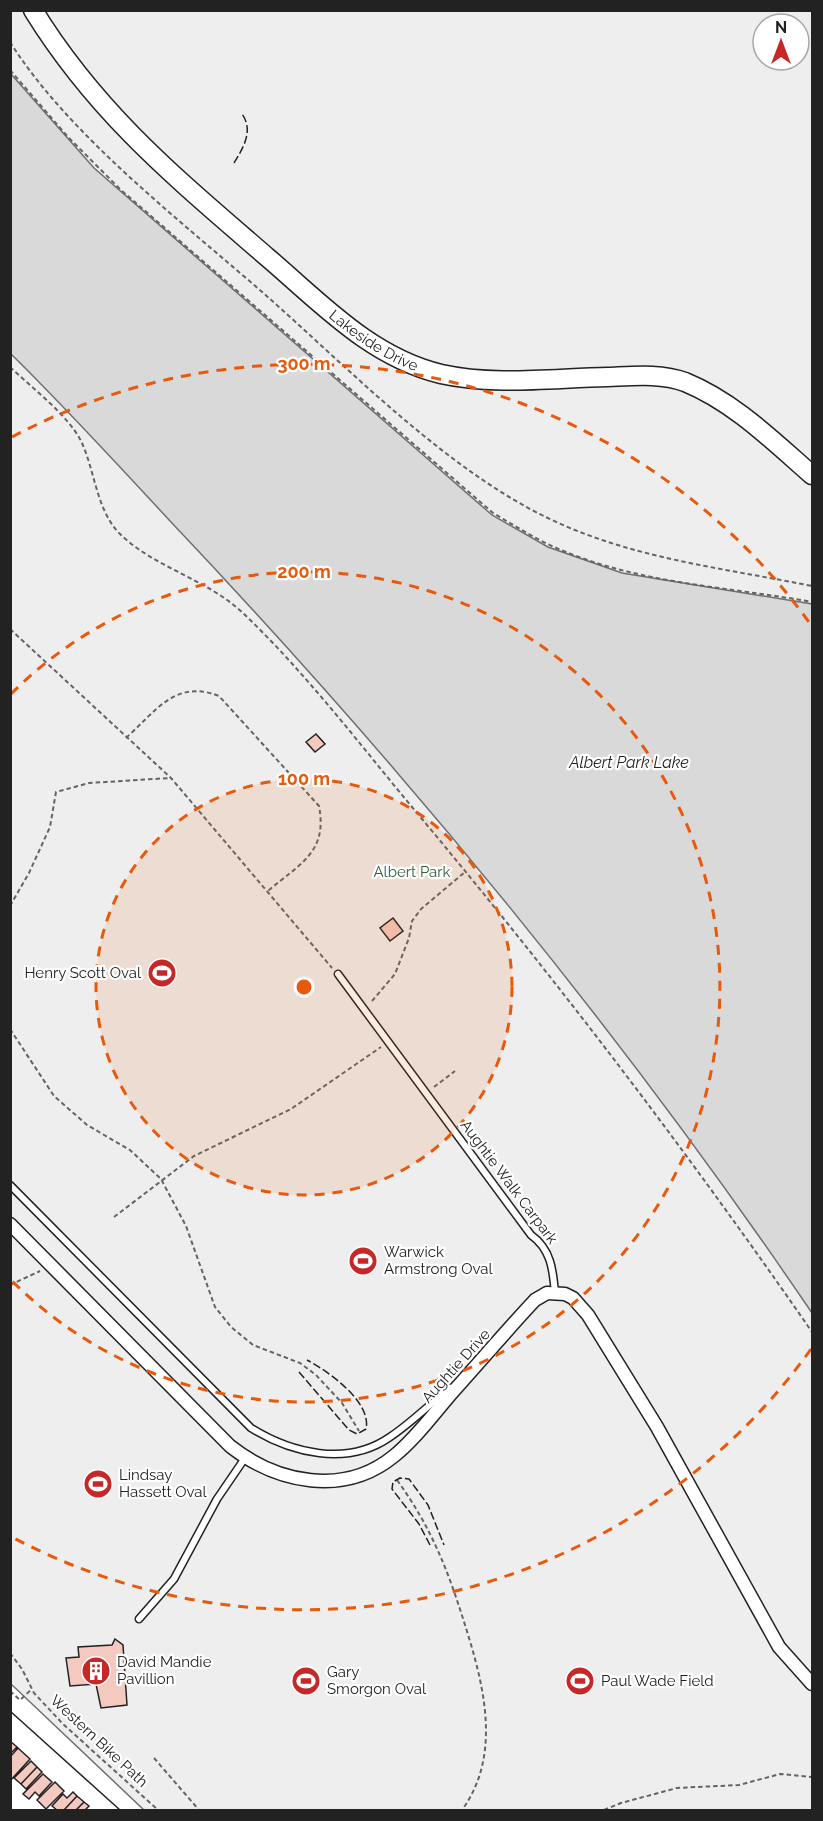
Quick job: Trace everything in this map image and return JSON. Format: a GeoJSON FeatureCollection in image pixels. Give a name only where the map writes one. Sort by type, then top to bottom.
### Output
{"type":"FeatureCollection","features":[{"type":"Feature","properties":{"kind":"street","name":"Lakeside Drive"},"geometry":{"type":"LineString","coordinates":[[33,10],[92,94],[149,154],[356,334],[387,352],[428,370],[473,379],[646,376],[684,382],[746,418],[813,475]]}},
{"type":"Feature","properties":{"kind":"street","name":"Aughtie Drive"},"geometry":{"type":"LineString","coordinates":[[10,1224],[230,1446],[245,1458],[274,1473],[311,1482],[330,1481],[366,1471],[402,1449],[535,1300],[555,1293]]}},
{"type":"Feature","properties":{"kind":"street"},"geometry":{"type":"LineString","coordinates":[[555,1293],[573,1298],[588,1315],[657,1427],[779,1647],[813,1684]]}},
{"type":"Feature","properties":{"kind":"lane","name":"Aughtie Walk Carpark"},"geometry":{"type":"LineString","coordinates":[[338,974],[531,1235],[545,1248],[552,1266],[555,1293]]}},
{"type":"Feature","properties":{"kind":"lane"},"geometry":{"type":"LineString","coordinates":[[10,1185],[250,1428],[283,1445],[324,1454],[356,1451],[374,1446],[390,1437],[472,1371]]}},
{"type":"Feature","properties":{"kind":"lane"},"geometry":{"type":"LineString","coordinates":[[139,1619],[174,1579],[217,1499],[245,1458]]}},
{"type":"Feature","properties":{"kind":"path"},"geometry":{"type":"LineString","coordinates":[[10,70],[44,111],[99,170],[493,513],[565,552],[617,569],[661,579],[813,602]]}},
{"type":"Feature","properties":{"kind":"path"},"geometry":{"type":"LineString","coordinates":[[10,367],[80,439],[97,493],[117,531],[135,546],[223,596],[243,614],[325,703],[465,872],[620,1066],[748,1239],[813,1332]]}},
{"type":"Feature","properties":{"kind":"path"},"geometry":{"type":"LineString","coordinates":[[10,629],[171,778],[338,974]]}},
{"type":"Feature","properties":{"kind":"path"},"geometry":{"type":"LineString","coordinates":[[126,738],[172,697],[187,690],[219,696],[319,806],[323,825],[318,845],[309,856],[268,891]]}},
{"type":"Feature","properties":{"kind":"path"},"geometry":{"type":"LineString","coordinates":[[10,906],[29,873],[50,827],[56,792],[89,783],[171,778]]}},
{"type":"Feature","properties":{"kind":"path"},"geometry":{"type":"LineString","coordinates":[[364,1008],[378,997],[395,974],[409,938],[412,921],[421,909],[465,872]]}},
{"type":"Feature","properties":{"kind":"path"},"geometry":{"type":"LineString","coordinates":[[10,1029],[54,1096],[87,1125],[130,1150],[161,1179],[186,1226],[215,1307],[231,1327],[254,1345],[300,1364],[316,1375],[342,1403],[359,1431]]}},
{"type":"Feature","properties":{"kind":"path"},"geometry":{"type":"LineString","coordinates":[[114,1217],[194,1156],[309,1098],[389,1042]]}},
{"type":"Feature","properties":{"kind":"path"},"geometry":{"type":"LineString","coordinates":[[427,1092],[455,1071]]}},
{"type":"Feature","properties":{"kind":"path"},"geometry":{"type":"LineString","coordinates":[[10,1285],[30,1278],[50,1264]]}},
{"type":"Feature","properties":{"kind":"path"},"geometry":{"type":"LineString","coordinates":[[397,1480],[419,1512],[439,1549],[482,1684],[484,1760],[479,1779],[462,1810]]}},
{"type":"Feature","properties":{"kind":"path","name":"Western Bike Path"},"geometry":{"type":"LineString","coordinates":[[10,1653],[32,1689],[63,1724],[158,1810]]}},
{"type":"Feature","properties":{"kind":"path"},"geometry":{"type":"LineString","coordinates":[[10,1691],[20,1700],[32,1689]]}},
{"type":"Feature","properties":{"kind":"path"},"geometry":{"type":"LineString","coordinates":[[154,1758],[199,1810]]}},
{"type":"Feature","properties":{"kind":"path"},"geometry":{"type":"LineString","coordinates":[[604,1810],[677,1788],[739,1785],[780,1774],[813,1777]]}},
{"type":"Feature","properties":{"kind":"green space","name":"Albert Park"},"geometry":{"type":"Polygon","coordinates":[[[11,11],[812,11],[812,1810],[144,1810],[11,1684],[11,11]]]}},
{"type":"Feature","properties":{"kind":"water","name":"Albert Park Lake"},"geometry":{"type":"Polygon","coordinates":[[[11,74],[94,168],[492,515],[548,547],[622,573],[812,604],[812,1313],[664,1106],[508,905],[343,710],[258,615],[11,354],[11,74]]]}},
{"type":"Feature","properties":{"kind":"building"},"geometry":{"type":"Polygon","coordinates":[[[316,734],[325,744],[315,752],[306,742],[316,734]]]}},
{"type":"Feature","properties":{"kind":"building"},"geometry":{"type":"Polygon","coordinates":[[[393,918],[403,931],[390,941],[380,928],[393,918]]]}},
{"type":"Feature","properties":{"kind":"building","name":"David Mandie Pavillion"},"geometry":{"type":"Polygon","coordinates":[[[115,1639],[123,1645],[127,1705],[101,1708],[96,1684],[70,1686],[66,1658],[79,1657],[78,1647],[112,1645],[115,1639]]]}},
{"type":"Feature","properties":{"kind":"building"},"geometry":{"type":"Polygon","coordinates":[[[10,1741],[17,1747],[10,1754],[10,1741]]]}},
{"type":"Feature","properties":{"kind":"building"},"geometry":{"type":"Polygon","coordinates":[[[18,1748],[30,1759],[10,1781],[10,1757],[18,1748]]]}},
{"type":"Feature","properties":{"kind":"building"},"geometry":{"type":"Polygon","coordinates":[[[31,1761],[37,1767],[21,1784],[14,1778],[31,1761]]]}},
{"type":"Feature","properties":{"kind":"building"},"geometry":{"type":"Polygon","coordinates":[[[37,1767],[42,1772],[26,1789],[21,1784],[37,1767]]]}},
{"type":"Feature","properties":{"kind":"building"},"geometry":{"type":"Polygon","coordinates":[[[43,1774],[52,1782],[39,1796],[35,1792],[29,1799],[23,1794],[43,1774]]]}},
{"type":"Feature","properties":{"kind":"building"},"geometry":{"type":"Polygon","coordinates":[[[55,1782],[64,1791],[46,1809],[37,1800],[55,1782]]]}},
{"type":"Feature","properties":{"kind":"building"},"geometry":{"type":"Polygon","coordinates":[[[73,1792],[77,1796],[64,1810],[57,1810],[52,1806],[63,1794],[67,1798],[73,1792]]]}},
{"type":"Feature","properties":{"kind":"building"},"geometry":{"type":"Polygon","coordinates":[[[77,1796],[84,1802],[76,1810],[64,1810],[77,1796]]]}},
{"type":"Feature","properties":{"kind":"building"},"geometry":{"type":"Polygon","coordinates":[[[84,1802],[89,1806],[85,1810],[76,1810],[84,1802]]]}},
{"type":"Feature","properties":{"kind":"tram line"},"geometry":{"type":"LineString","coordinates":[[10,1711],[120,1810]]}},
{"type":"Feature","properties":{"kind":"fence"},"geometry":{"type":"LineString","coordinates":[[234,163],[244,145],[247,133],[242,114]]}},
{"type":"Feature","properties":{"kind":"fence"},"geometry":{"type":"LineString","coordinates":[[299,1372],[349,1430],[357,1434],[366,1429],[366,1419],[356,1398],[347,1388],[307,1360]]}},
{"type":"Feature","properties":{"kind":"fence"},"geometry":{"type":"LineString","coordinates":[[430,1545],[419,1524],[392,1489],[393,1482],[400,1478],[409,1479],[428,1505],[444,1545]]}},
{"type":"Feature","properties":{"kind":"place","name":"Henry Scott Oval"},"geometry":{"type":"Point","coordinates":[162,973]}},
{"type":"Feature","properties":{"kind":"place","name":"Warwick Armstrong Oval"},"geometry":{"type":"Point","coordinates":[363,1261]}},
{"type":"Feature","properties":{"kind":"place","name":"Lindsay Hassett Oval"},"geometry":{"type":"Point","coordinates":[98,1484]}},
{"type":"Feature","properties":{"kind":"place","name":"David Mandie Pavillion"},"geometry":{"type":"Point","coordinates":[96,1671]}},
{"type":"Feature","properties":{"kind":"place","name":"Gary Smorgon Oval"},"geometry":{"type":"Point","coordinates":[306,1681]}},
{"type":"Feature","properties":{"kind":"place","name":"Paul Wade Field"},"geometry":{"type":"Point","coordinates":[580,1681]}}]}
